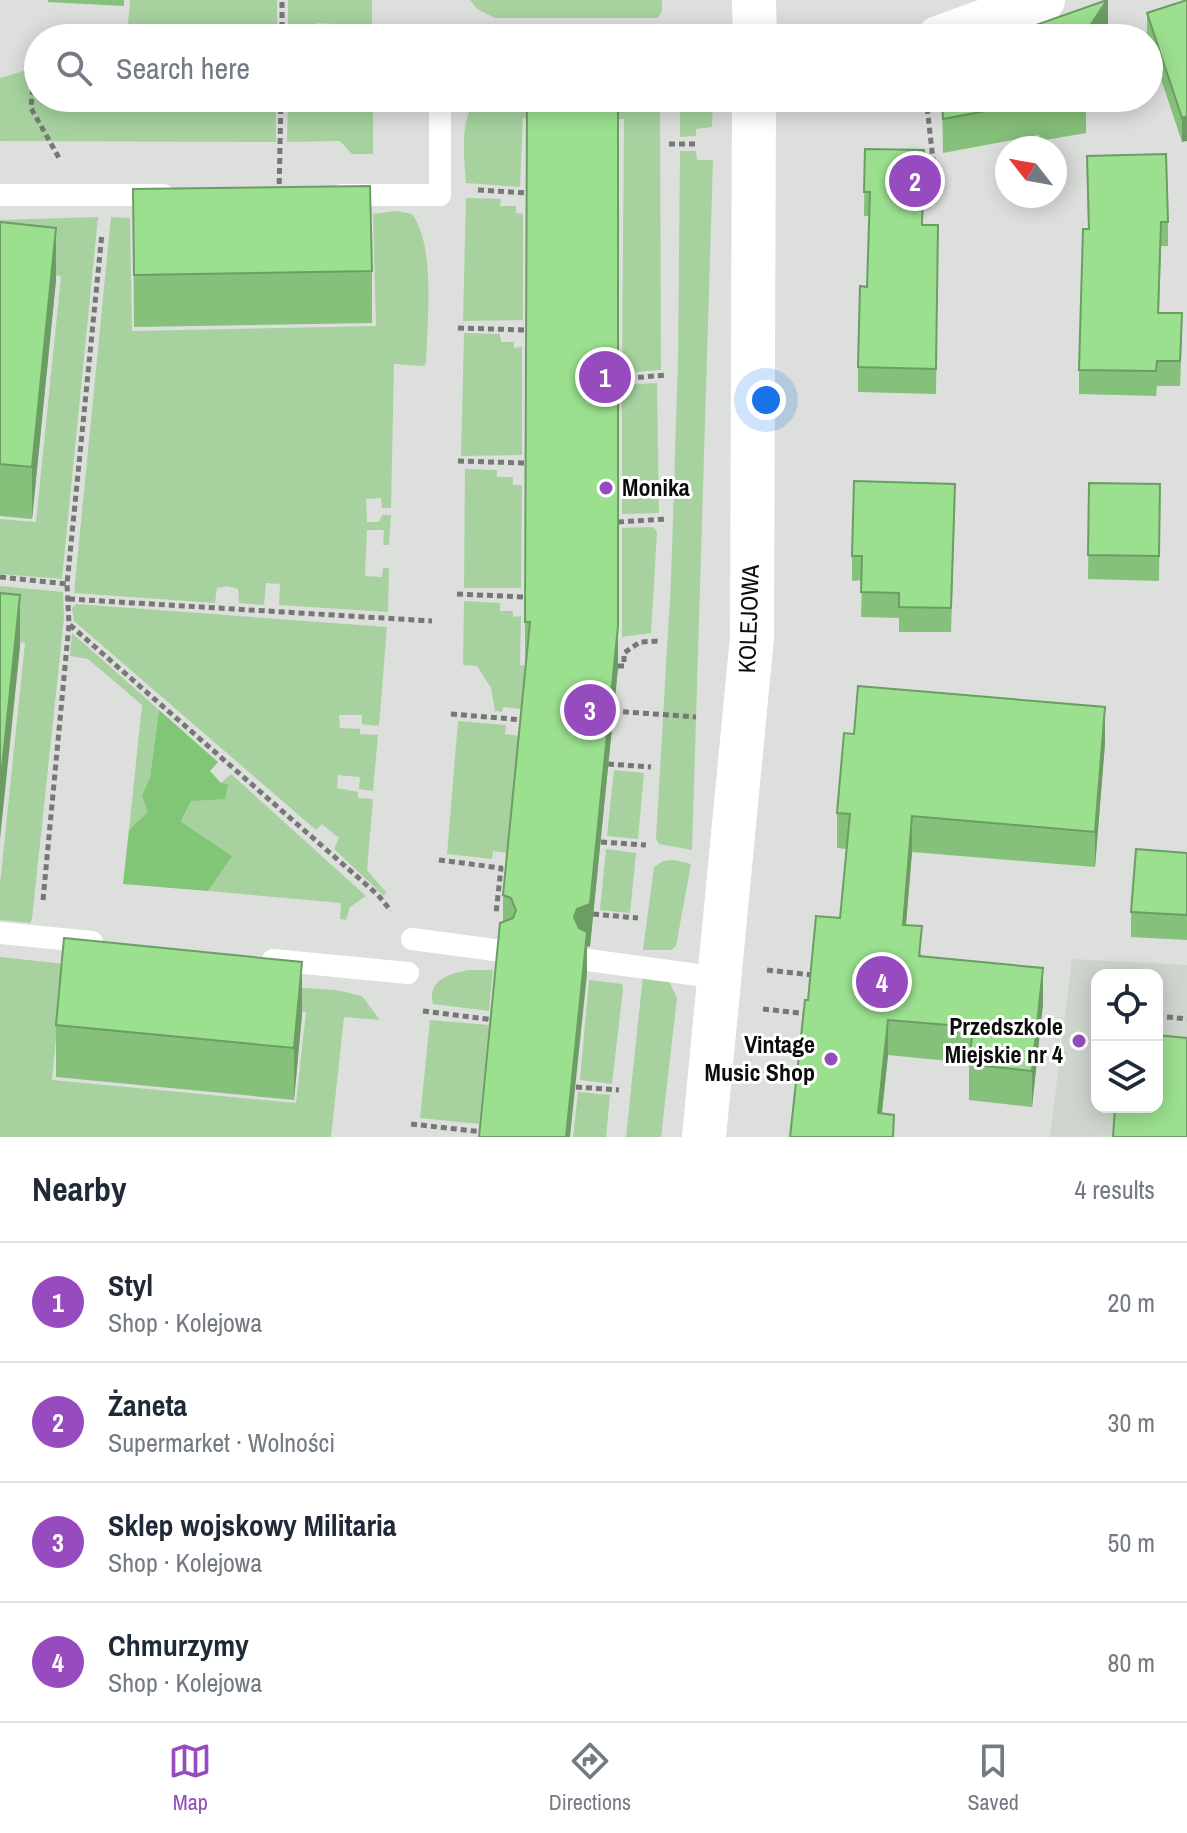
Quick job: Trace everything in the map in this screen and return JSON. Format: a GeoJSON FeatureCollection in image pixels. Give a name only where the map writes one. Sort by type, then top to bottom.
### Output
{"type":"FeatureCollection","features":[{"type":"Feature","properties":{"kind":"street"},"geometry":{"type":"LineString","coordinates":[[754,0],[755,24]]}},
{"type":"Feature","properties":{"kind":"street"},"geometry":{"type":"LineString","coordinates":[[977,24],[1043,0]]}},
{"type":"Feature","properties":{"kind":"street","name":"KOLEJOWA"},"geometry":{"type":"LineString","coordinates":[[704,1137],[752,637],[754,112]]}},
{"type":"Feature","properties":{"kind":"lane"},"geometry":{"type":"LineString","coordinates":[[279,195],[440,195],[440,112]]}},
{"type":"Feature","properties":{"kind":"lane"},"geometry":{"type":"LineString","coordinates":[[0,195],[184,195]]}},
{"type":"Feature","properties":{"kind":"lane"},"geometry":{"type":"LineString","coordinates":[[0,933],[116,944]]}},
{"type":"Feature","properties":{"kind":"lane"},"geometry":{"type":"LineString","coordinates":[[412,939],[502,951]]}},
{"type":"Feature","properties":{"kind":"lane"},"geometry":{"type":"LineString","coordinates":[[254,958],[408,973]]}},
{"type":"Feature","properties":{"kind":"lane"},"geometry":{"type":"LineString","coordinates":[[588,960],[720,978]]}},
{"type":"Feature","properties":{"kind":"path"},"geometry":{"type":"LineString","coordinates":[[282,0],[282,24]]}},
{"type":"Feature","properties":{"kind":"path"},"geometry":{"type":"LineString","coordinates":[[33,112],[79,195]]}},
{"type":"Feature","properties":{"kind":"path"},"geometry":{"type":"LineString","coordinates":[[279,195],[281,112]]}},
{"type":"Feature","properties":{"kind":"path"},"geometry":{"type":"LineString","coordinates":[[928,112],[934,168]]}},
{"type":"Feature","properties":{"kind":"path"},"geometry":{"type":"LineString","coordinates":[[669,144],[696,144]]}},
{"type":"Feature","properties":{"kind":"path"},"geometry":{"type":"LineString","coordinates":[[471,189],[527,193]]}},
{"type":"Feature","properties":{"kind":"path"},"geometry":{"type":"LineString","coordinates":[[39,937],[69,624],[67,584],[105,195]]}},
{"type":"Feature","properties":{"kind":"path"},"geometry":{"type":"LineString","coordinates":[[458,328],[526,330]]}},
{"type":"Feature","properties":{"kind":"path"},"geometry":{"type":"LineString","coordinates":[[618,379],[667,375]]}},
{"type":"Feature","properties":{"kind":"path"},"geometry":{"type":"LineString","coordinates":[[458,461],[525,463]]}},
{"type":"Feature","properties":{"kind":"path"},"geometry":{"type":"LineString","coordinates":[[618,522],[666,519]]}},
{"type":"Feature","properties":{"kind":"path"},"geometry":{"type":"LineString","coordinates":[[0,577],[67,584]]}},
{"type":"Feature","properties":{"kind":"path"},"geometry":{"type":"LineString","coordinates":[[457,594],[525,597]]}},
{"type":"Feature","properties":{"kind":"path"},"geometry":{"type":"LineString","coordinates":[[69,599],[432,621]]}},
{"type":"Feature","properties":{"kind":"path"},"geometry":{"type":"LineString","coordinates":[[69,624],[378,895],[412,939]]}},
{"type":"Feature","properties":{"kind":"path"},"geometry":{"type":"LineString","coordinates":[[618,666],[624,666],[624,653],[640,642],[659,641]]}},
{"type":"Feature","properties":{"kind":"path"},"geometry":{"type":"LineString","coordinates":[[613,711],[696,717]]}},
{"type":"Feature","properties":{"kind":"path"},"geometry":{"type":"LineString","coordinates":[[451,714],[524,720]]}},
{"type":"Feature","properties":{"kind":"path"},"geometry":{"type":"LineString","coordinates":[[608,764],[651,767]]}},
{"type":"Feature","properties":{"kind":"path"},"geometry":{"type":"LineString","coordinates":[[601,842],[646,845]]}},
{"type":"Feature","properties":{"kind":"path"},"geometry":{"type":"LineString","coordinates":[[439,860],[509,868]]}},
{"type":"Feature","properties":{"kind":"path"},"geometry":{"type":"LineString","coordinates":[[496,915],[501,868]]}},
{"type":"Feature","properties":{"kind":"path"},"geometry":{"type":"LineString","coordinates":[[593,914],[638,918]]}},
{"type":"Feature","properties":{"kind":"path"},"geometry":{"type":"LineString","coordinates":[[765,970],[813,975]]}},
{"type":"Feature","properties":{"kind":"path"},"geometry":{"type":"LineString","coordinates":[[761,1008],[810,1014]]}},
{"type":"Feature","properties":{"kind":"path"},"geometry":{"type":"LineString","coordinates":[[423,1011],[495,1020]]}},
{"type":"Feature","properties":{"kind":"path"},"geometry":{"type":"LineString","coordinates":[[1163,1017],[1187,1019]]}},
{"type":"Feature","properties":{"kind":"path"},"geometry":{"type":"LineString","coordinates":[[758,1048],[803,1053]]}},
{"type":"Feature","properties":{"kind":"path"},"geometry":{"type":"LineString","coordinates":[[576,1087],[619,1090]]}},
{"type":"Feature","properties":{"kind":"path"},"geometry":{"type":"LineString","coordinates":[[411,1124],[483,1132]]}},
{"type":"Feature","properties":{"kind":"shaded area","name":"Przedszkole Miejskie nr 4"},"geometry":{"type":"Polygon","coordinates":[[[1072,959],[1187,965],[1187,1137],[1050,1137],[1072,959]]]}},
{"type":"Feature","properties":{"kind":"green space"},"geometry":{"type":"Polygon","coordinates":[[[130,0],[277,0],[277,24],[128,24],[130,0]]]}},
{"type":"Feature","properties":{"kind":"green space"},"geometry":{"type":"Polygon","coordinates":[[[288,0],[372,0],[372,24],[288,24],[288,0]]]}},
{"type":"Feature","properties":{"kind":"green space"},"geometry":{"type":"Polygon","coordinates":[[[470,0],[662,0],[662,11],[658,18],[495,18],[477,9],[470,0]]]}},
{"type":"Feature","properties":{"kind":"green space"},"geometry":{"type":"Polygon","coordinates":[[[24,71],[24,112],[276,112],[276,142],[0,141],[0,78],[24,71]]]}},
{"type":"Feature","properties":{"kind":"green space"},"geometry":{"type":"Polygon","coordinates":[[[288,112],[373,112],[373,154],[352,154],[340,141],[287,142],[288,112]]]}},
{"type":"Feature","properties":{"kind":"green space"},"geometry":{"type":"Polygon","coordinates":[[[660,112],[661,370],[622,373],[624,119],[523,118],[520,187],[466,183],[464,150],[468,114],[660,112]]]}},
{"type":"Feature","properties":{"kind":"green space"},"geometry":{"type":"Polygon","coordinates":[[[680,112],[713,112],[712,127],[696,129],[696,136],[680,137],[680,112]]]}},
{"type":"Feature","properties":{"kind":"green space"},"geometry":{"type":"Polygon","coordinates":[[[680,151],[696,151],[697,160],[713,160],[692,850],[659,844],[656,839],[671,580],[680,151]]]}},
{"type":"Feature","properties":{"kind":"green space"},"geometry":{"type":"Polygon","coordinates":[[[466,198],[501,199],[500,206],[516,206],[516,213],[523,214],[523,320],[463,321],[466,198]]]}},
{"type":"Feature","properties":{"kind":"green space"},"geometry":{"type":"Polygon","coordinates":[[[397,211],[412,214],[420,228],[427,264],[428,306],[426,363],[424,366],[394,364],[391,508],[382,508],[381,498],[366,499],[367,522],[379,522],[382,515],[391,515],[389,545],[383,545],[384,530],[367,530],[365,576],[382,577],[383,568],[389,568],[388,612],[279,605],[280,584],[266,583],[264,605],[239,603],[238,589],[227,586],[217,588],[215,603],[74,593],[111,217],[130,218],[132,331],[376,326],[373,214],[397,211]]]}},
{"type":"Feature","properties":{"kind":"green space"},"geometry":{"type":"Polygon","coordinates":[[[98,217],[62,579],[0,574],[0,519],[36,522],[61,276],[0,270],[0,220],[98,217]]]}},
{"type":"Feature","properties":{"kind":"green space"},"geometry":{"type":"Polygon","coordinates":[[[464,333],[500,334],[501,342],[514,342],[514,348],[522,347],[522,455],[461,456],[464,333]]]}},
{"type":"Feature","properties":{"kind":"green space"},"geometry":{"type":"Polygon","coordinates":[[[657,383],[659,513],[622,514],[622,385],[657,383]]]}},
{"type":"Feature","properties":{"kind":"green space"},"geometry":{"type":"Polygon","coordinates":[[[465,469],[497,470],[497,477],[513,477],[513,485],[522,485],[521,588],[464,588],[465,469]]]}},
{"type":"Feature","properties":{"kind":"green space"},"geometry":{"type":"Polygon","coordinates":[[[653,527],[657,532],[651,633],[622,637],[622,528],[653,527]]]}},
{"type":"Feature","properties":{"kind":"green space"},"geometry":{"type":"Polygon","coordinates":[[[0,586],[63,592],[64,618],[30,923],[0,920],[0,884],[25,643],[0,639],[0,586]]]}},
{"type":"Feature","properties":{"kind":"green space"},"geometry":{"type":"Polygon","coordinates":[[[464,601],[500,603],[500,611],[513,611],[513,617],[521,616],[520,665],[526,666],[522,709],[503,707],[502,712],[495,711],[491,688],[477,666],[463,665],[464,601]]]}},
{"type":"Feature","properties":{"kind":"green space"},"geometry":{"type":"Polygon","coordinates":[[[76,604],[387,627],[379,726],[362,724],[362,715],[339,715],[340,728],[360,729],[360,734],[378,735],[373,791],[359,789],[360,777],[338,775],[337,788],[358,792],[358,798],[373,799],[367,870],[386,892],[384,896],[334,849],[339,838],[322,824],[316,830],[74,621],[72,608],[76,604]]]}},
{"type":"Feature","properties":{"kind":"green space"},"geometry":{"type":"Polygon","coordinates":[[[72,633],[159,710],[150,778],[142,795],[149,812],[129,830],[142,705],[88,659],[70,656],[72,633]]]}},
{"type":"Feature","properties":{"kind":"green space"},"geometry":{"type":"Polygon","coordinates":[[[159,710],[218,762],[210,771],[221,783],[228,784],[225,799],[191,801],[181,822],[232,856],[208,891],[123,884],[129,830],[148,812],[142,795],[150,778],[159,710]]]}},
{"type":"Feature","properties":{"kind":"green space"},"geometry":{"type":"Polygon","coordinates":[[[458,721],[506,725],[505,734],[520,736],[507,853],[493,851],[492,859],[447,854],[458,721]]]}},
{"type":"Feature","properties":{"kind":"green space"},"geometry":{"type":"Polygon","coordinates":[[[614,770],[644,773],[638,839],[607,836],[614,770]]]}},
{"type":"Feature","properties":{"kind":"green space"},"geometry":{"type":"Polygon","coordinates":[[[231,774],[366,896],[350,907],[346,920],[340,919],[341,903],[208,891],[231,856],[181,823],[191,801],[231,774]]]}},
{"type":"Feature","properties":{"kind":"green space"},"geometry":{"type":"Polygon","coordinates":[[[606,849],[636,853],[630,913],[600,910],[606,849]]]}},
{"type":"Feature","properties":{"kind":"green space"},"geometry":{"type":"Polygon","coordinates":[[[663,861],[691,864],[676,946],[671,950],[643,950],[654,867],[663,861]]]}},
{"type":"Feature","properties":{"kind":"green space"},"geometry":{"type":"Polygon","coordinates":[[[0,957],[103,968],[61,987],[52,1080],[296,1103],[306,1012],[254,1006],[256,985],[336,990],[362,996],[380,1020],[344,1017],[331,1137],[0,1137],[0,957]]]}},
{"type":"Feature","properties":{"kind":"green space"},"geometry":{"type":"Polygon","coordinates":[[[493,970],[489,1011],[433,1004],[436,984],[454,973],[493,970]]]}},
{"type":"Feature","properties":{"kind":"green space"},"geometry":{"type":"Polygon","coordinates":[[[643,975],[668,979],[677,998],[661,1137],[626,1137],[643,975]]]}},
{"type":"Feature","properties":{"kind":"green space"},"geometry":{"type":"Polygon","coordinates":[[[589,980],[622,984],[612,1084],[580,1080],[589,980]]]}},
{"type":"Feature","properties":{"kind":"green space"},"geometry":{"type":"Polygon","coordinates":[[[430,1020],[489,1025],[479,1124],[420,1118],[430,1020]]]}},
{"type":"Feature","properties":{"kind":"green space"},"geometry":{"type":"Polygon","coordinates":[[[578,1092],[610,1095],[606,1137],[573,1137],[578,1092]]]}},
{"type":"Feature","properties":{"kind":"building"},"geometry":{"type":"Polygon","coordinates":[[[1107,0],[1091,24],[1039,24],[1107,0]]]}},
{"type":"Feature","properties":{"kind":"building"},"geometry":{"type":"Polygon","coordinates":[[[1187,0],[1187,116],[1182,118],[1163,61],[1163,24],[1151,24],[1147,13],[1187,0]]]}},
{"type":"Feature","properties":{"kind":"building"},"geometry":{"type":"Polygon","coordinates":[[[527,112],[618,112],[618,626],[590,904],[577,909],[574,917],[579,928],[587,932],[566,1137],[479,1137],[500,923],[513,918],[516,910],[511,898],[503,895],[530,622],[525,622],[527,112]]]}},
{"type":"Feature","properties":{"kind":"building"},"geometry":{"type":"Polygon","coordinates":[[[943,112],[980,112],[943,119],[943,112]]]}},
{"type":"Feature","properties":{"kind":"building"},"geometry":{"type":"Polygon","coordinates":[[[865,149],[924,150],[922,225],[938,225],[936,369],[858,367],[860,286],[867,287],[870,192],[864,192],[865,149]]]}},
{"type":"Feature","properties":{"kind":"building"},"geometry":{"type":"Polygon","coordinates":[[[1166,154],[1168,222],[1161,222],[1158,313],[1182,313],[1180,361],[1157,361],[1156,371],[1079,370],[1083,229],[1089,229],[1087,156],[1166,154]]]}},
{"type":"Feature","properties":{"kind":"building"},"geometry":{"type":"Polygon","coordinates":[[[370,186],[372,271],[134,275],[133,189],[370,186]]]}},
{"type":"Feature","properties":{"kind":"building"},"geometry":{"type":"Polygon","coordinates":[[[0,222],[56,228],[32,467],[0,464],[0,222]]]}},
{"type":"Feature","properties":{"kind":"building"},"geometry":{"type":"Polygon","coordinates":[[[854,481],[955,484],[951,608],[899,607],[899,593],[861,592],[862,556],[852,556],[854,481]]]}},
{"type":"Feature","properties":{"kind":"building"},"geometry":{"type":"Polygon","coordinates":[[[1089,483],[1160,484],[1159,556],[1088,555],[1089,483]]]}},
{"type":"Feature","properties":{"kind":"building"},"geometry":{"type":"Polygon","coordinates":[[[0,593],[20,595],[0,787],[0,593]]]}},
{"type":"Feature","properties":{"kind":"building"},"geometry":{"type":"Polygon","coordinates":[[[858,686],[1105,707],[1095,832],[912,816],[903,925],[922,926],[919,956],[1043,968],[1032,1071],[969,1064],[973,1027],[888,1020],[878,1113],[894,1115],[893,1137],[790,1137],[816,916],[840,918],[850,814],[837,813],[844,733],[854,734],[858,686]]]}},
{"type":"Feature","properties":{"kind":"building"},"geometry":{"type":"Polygon","coordinates":[[[1136,849],[1187,853],[1187,915],[1131,912],[1136,849]]]}},
{"type":"Feature","properties":{"kind":"building"},"geometry":{"type":"Polygon","coordinates":[[[64,938],[302,962],[294,1048],[56,1025],[64,938]]]}},
{"type":"Feature","properties":{"kind":"building"},"geometry":{"type":"Polygon","coordinates":[[[1163,1036],[1187,1038],[1187,1137],[1113,1137],[1115,1113],[1163,1113],[1163,1036]]]}},
{"type":"Feature","properties":{"kind":"place","name":"Żaneta"},"geometry":{"type":"Point","coordinates":[915,181]}},
{"type":"Feature","properties":{"kind":"place","name":"Styl"},"geometry":{"type":"Point","coordinates":[605,377]}},
{"type":"Feature","properties":{"kind":"place","name":"Monika"},"geometry":{"type":"Point","coordinates":[606,488]}},
{"type":"Feature","properties":{"kind":"place","name":"Sklep wojskowy Militaria"},"geometry":{"type":"Point","coordinates":[590,710]}},
{"type":"Feature","properties":{"kind":"place","name":"Chmurzymy"},"geometry":{"type":"Point","coordinates":[882,982]}},
{"type":"Feature","properties":{"kind":"place","name":"Przedszkole Miejskie nr 4"},"geometry":{"type":"Point","coordinates":[1079,1041]}},
{"type":"Feature","properties":{"kind":"place","name":"Vintage Music Shop"},"geometry":{"type":"Point","coordinates":[831,1059]}}]}
